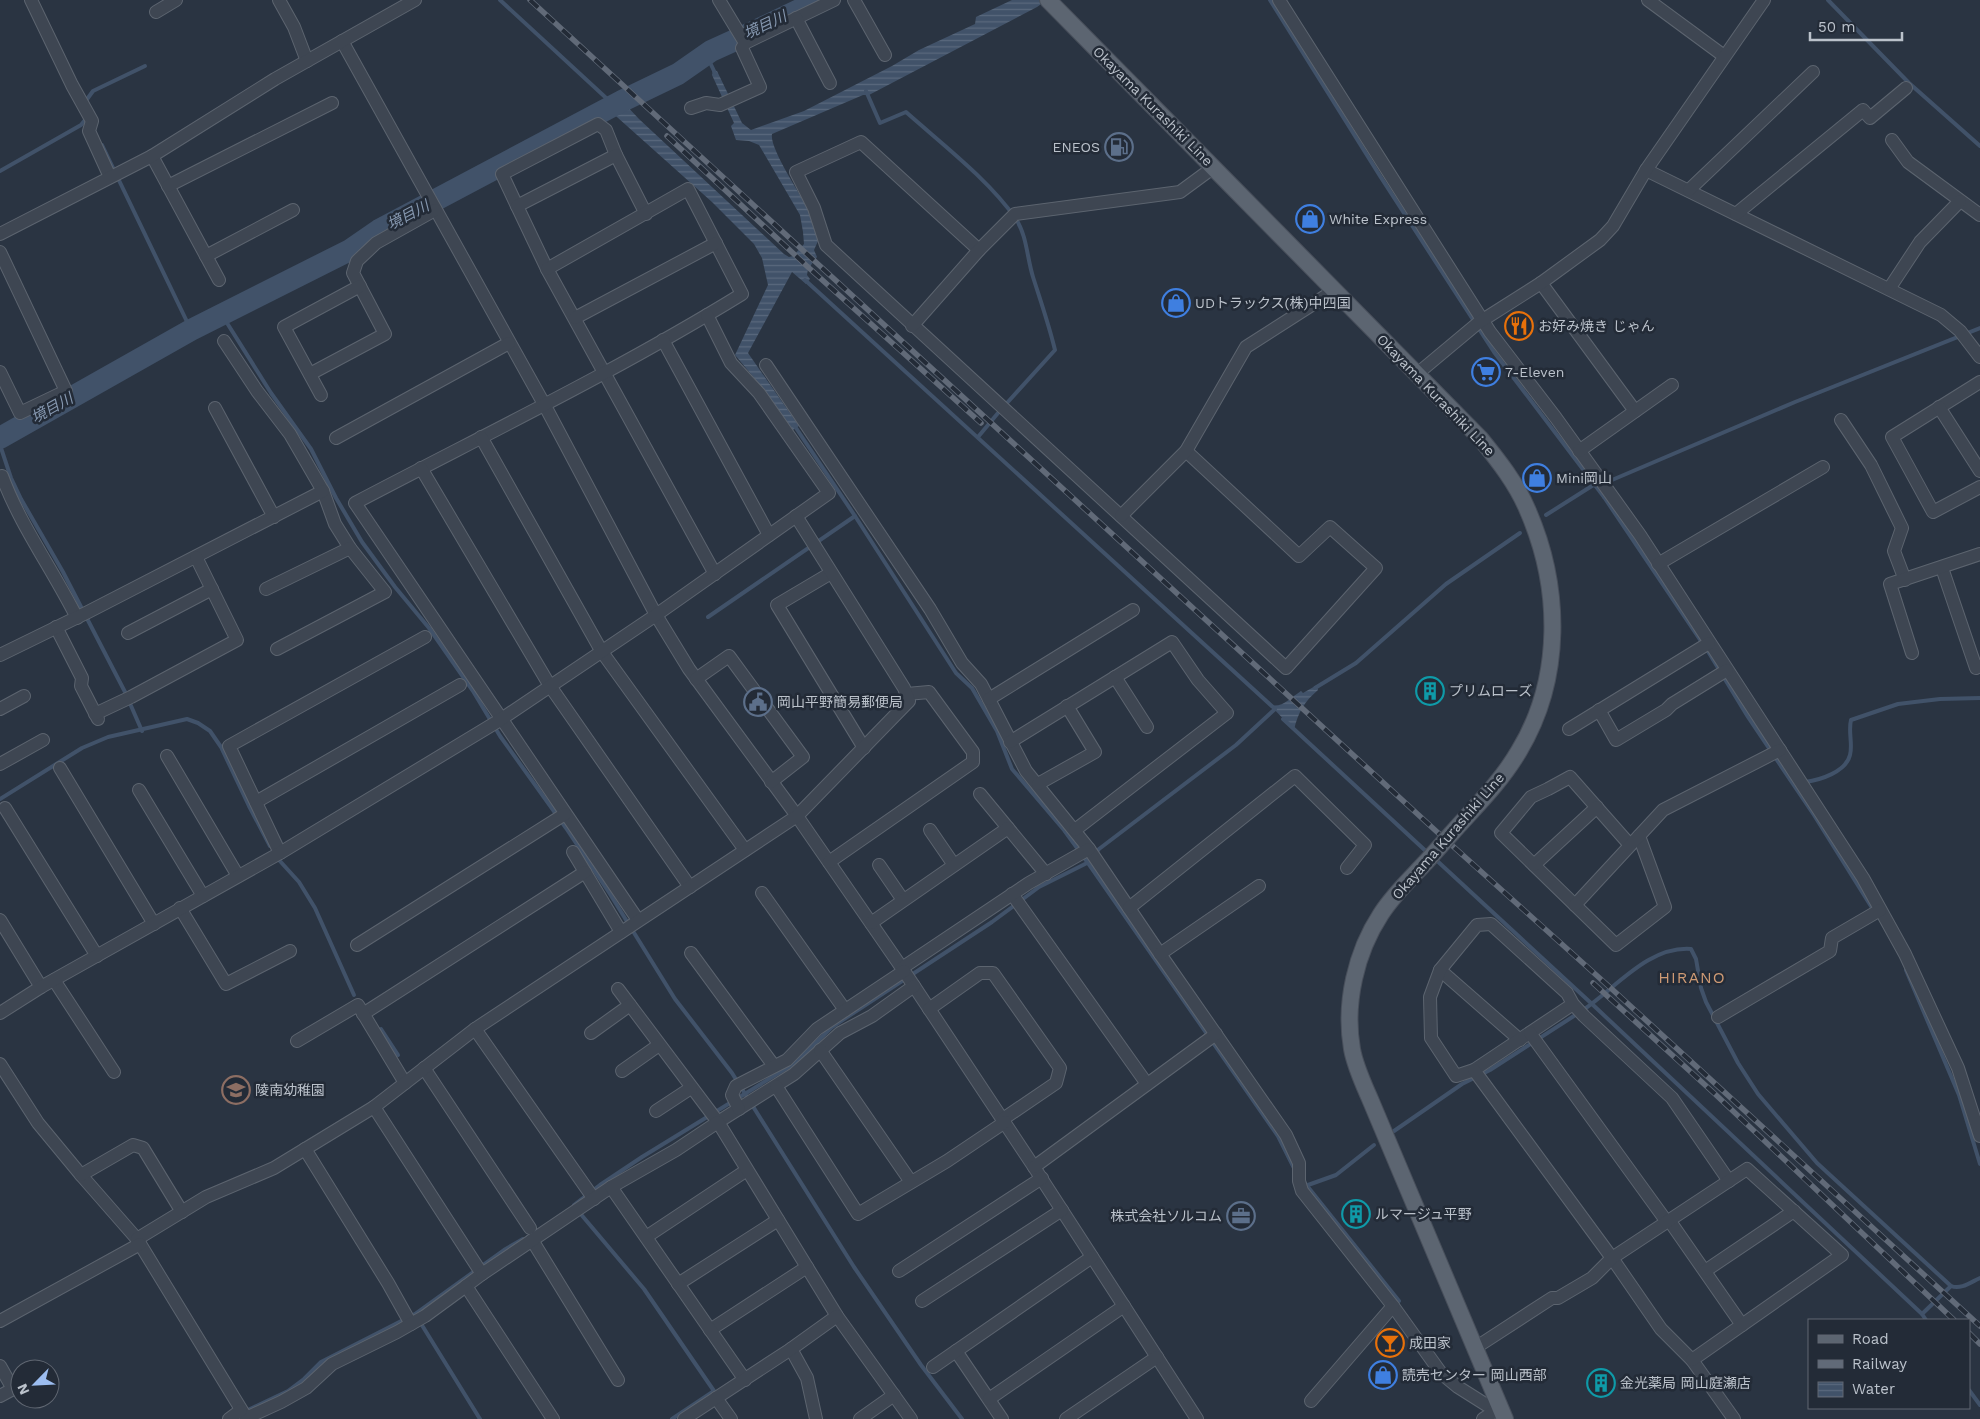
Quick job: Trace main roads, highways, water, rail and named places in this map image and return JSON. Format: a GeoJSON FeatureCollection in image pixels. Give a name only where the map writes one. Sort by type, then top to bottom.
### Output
{"type":"FeatureCollection","features":[{"type":"Feature","properties":{"kind":"main road","name":"Okayama Kurashiki Line"},"geometry":{"type":"LineString","coordinates":[[1048,1],[1480,438],[1502,465],[1528,509],[1542,550],[1552,593],[1554,631],[1549,670],[1537,716],[1519,751],[1496,784],[1382,912],[1364,943],[1355,973],[1350,1003],[1352,1049],[1370,1099],[1475,1348],[1500,1413]]}},
{"type":"Feature","properties":{"kind":"water"},"geometry":{"type":"Polygon","coordinates":[[[1012,0],[1047,0],[869,95],[863,95],[772,134],[775,150],[810,214],[818,241],[814,250],[817,257],[808,269],[807,275],[810,279],[806,284],[792,272],[748,353],[799,426],[793,430],[765,391],[735,355],[768,285],[762,258],[754,244],[712,202],[608,109],[622,101],[784,254],[789,257],[793,256],[804,244],[800,215],[759,145],[749,141],[736,140],[731,126],[734,123],[712,75],[713,70],[717,71],[742,123],[751,130],[804,111],[919,50],[975,24],[976,17],[1012,0]]]}},
{"type":"Feature","properties":{"kind":"water"},"geometry":{"type":"Polygon","coordinates":[[[1317,685],[1318,690],[1303,707],[1294,730],[1270,705],[1283,704],[1301,691],[1303,693],[1317,685]]]}},
{"type":"Feature","properties":{"kind":"waterway"},"geometry":{"type":"LineString","coordinates":[[500,0],[617,108]]}},
{"type":"Feature","properties":{"kind":"waterway","name":"境目川"},"geometry":{"type":"LineString","coordinates":[[0,438],[191,330],[350,250],[379,230],[622,101],[678,74],[711,51],[820,0]]}},
{"type":"Feature","properties":{"kind":"waterway"},"geometry":{"type":"LineString","coordinates":[[1270,0],[1380,176],[1494,352],[1604,497]]}},
{"type":"Feature","properties":{"kind":"waterway"},"geometry":{"type":"LineString","coordinates":[[1828,0],[1909,83],[1980,146]]}},
{"type":"Feature","properties":{"kind":"waterway"},"geometry":{"type":"LineString","coordinates":[[706,54],[715,73]]}},
{"type":"Feature","properties":{"kind":"waterway"},"geometry":{"type":"LineString","coordinates":[[85,102],[93,91],[145,66]]}},
{"type":"Feature","properties":{"kind":"waterway"},"geometry":{"type":"LineString","coordinates":[[866,91],[880,123],[906,112],[979,176],[1005,205],[1020,226],[1055,350],[1007,403]]}},
{"type":"Feature","properties":{"kind":"waterway"},"geometry":{"type":"LineString","coordinates":[[0,171],[81,125],[85,120]]}},
{"type":"Feature","properties":{"kind":"waterway"},"geometry":{"type":"LineString","coordinates":[[102,145],[191,330]]}},
{"type":"Feature","properties":{"kind":"waterway"},"geometry":{"type":"LineString","coordinates":[[805,280],[1274,708]]}},
{"type":"Feature","properties":{"kind":"waterway"},"geometry":{"type":"LineString","coordinates":[[222,315],[271,393],[311,449],[336,498],[362,542],[395,587],[429,628],[473,691],[500,736],[566,828],[610,894],[675,999],[732,1073],[854,1267],[921,1365],[962,1419]]}},
{"type":"Feature","properties":{"kind":"waterway"},"geometry":{"type":"LineString","coordinates":[[1612,480],[1795,402],[1980,328]]}},
{"type":"Feature","properties":{"kind":"waterway"},"geometry":{"type":"LineString","coordinates":[[978,437],[998,413]]}},
{"type":"Feature","properties":{"kind":"waterway"},"geometry":{"type":"LineString","coordinates":[[794,425],[956,673],[972,688],[997,731],[1012,769],[1064,830],[1088,863],[1278,1136],[1294,1168]]}},
{"type":"Feature","properties":{"kind":"waterway"},"geometry":{"type":"LineString","coordinates":[[0,445],[11,478],[21,499],[63,572],[125,692],[142,731]]}},
{"type":"Feature","properties":{"kind":"waterway"},"geometry":{"type":"LineString","coordinates":[[1546,515],[1595,484]]}},
{"type":"Feature","properties":{"kind":"waterway"},"geometry":{"type":"LineString","coordinates":[[1606,494],[1604,497],[1709,653],[1748,717],[1814,815],[1874,911]]}},
{"type":"Feature","properties":{"kind":"waterway"},"geometry":{"type":"LineString","coordinates":[[708,617],[855,516]]}},
{"type":"Feature","properties":{"kind":"waterway"},"geometry":{"type":"LineString","coordinates":[[1315,688],[1356,663],[1446,584],[1520,533]]}},
{"type":"Feature","properties":{"kind":"waterway"},"geometry":{"type":"LineString","coordinates":[[1805,782],[1832,774],[1848,761],[1851,751],[1851,720],[1898,704],[1940,699],[1980,698]]}},
{"type":"Feature","properties":{"kind":"waterway"},"geometry":{"type":"LineString","coordinates":[[1095,854],[1099,849],[1236,745],[1275,709]]}},
{"type":"Feature","properties":{"kind":"waterway"},"geometry":{"type":"LineString","coordinates":[[0,799],[82,748],[108,737],[187,719],[198,723],[210,731],[221,747],[270,846]]}},
{"type":"Feature","properties":{"kind":"waterway"},"geometry":{"type":"LineString","coordinates":[[1283,719],[1429,854]]}},
{"type":"Feature","properties":{"kind":"waterway"},"geometry":{"type":"LineString","coordinates":[[1434,858],[1922,1314]]}},
{"type":"Feature","properties":{"kind":"waterway"},"geometry":{"type":"LineString","coordinates":[[279,860],[299,882],[315,908],[354,995]]}},
{"type":"Feature","properties":{"kind":"waterway"},"geometry":{"type":"LineString","coordinates":[[574,1205],[642,1157],[795,1063],[832,1027],[992,922],[1039,887],[1089,862]]}},
{"type":"Feature","properties":{"kind":"waterway"},"geometry":{"type":"LineString","coordinates":[[1583,1010],[1647,961],[1675,950],[1691,949],[1696,959],[1701,988],[1706,1002],[1738,1063],[1758,1094],[1817,1163],[1951,1286]]}},
{"type":"Feature","properties":{"kind":"waterway"},"geometry":{"type":"LineString","coordinates":[[1906,970],[1959,1095],[1980,1164]]}},
{"type":"Feature","properties":{"kind":"waterway"},"geometry":{"type":"LineString","coordinates":[[1394,1131],[1462,1084],[1490,1070],[1577,1014]]}},
{"type":"Feature","properties":{"kind":"waterway"},"geometry":{"type":"LineString","coordinates":[[381,1029],[398,1055]]}},
{"type":"Feature","properties":{"kind":"waterway"},"geometry":{"type":"LineString","coordinates":[[1308,1185],[1336,1175],[1374,1145]]}},
{"type":"Feature","properties":{"kind":"waterway"},"geometry":{"type":"LineString","coordinates":[[1304,1182],[1399,1301]]}},
{"type":"Feature","properties":{"kind":"waterway"},"geometry":{"type":"LineString","coordinates":[[579,1212],[644,1289],[714,1391],[672,1419]]}},
{"type":"Feature","properties":{"kind":"waterway"},"geometry":{"type":"LineString","coordinates":[[248,1410],[288,1391],[304,1379],[321,1362],[415,1314],[504,1250],[523,1239]]}},
{"type":"Feature","properties":{"kind":"waterway"},"geometry":{"type":"LineString","coordinates":[[1925,1319],[1922,1314],[1951,1286],[1962,1286],[1980,1278]]}},
{"type":"Feature","properties":{"kind":"waterway"},"geometry":{"type":"LineString","coordinates":[[420,1322],[480,1419]]}},
{"type":"Feature","properties":{"kind":"waterway"},"geometry":{"type":"LineString","coordinates":[[1970,1391],[1980,1405]]}},
{"type":"Feature","properties":{"kind":"railway"},"geometry":{"type":"LineString","coordinates":[[530,0],[1436,831],[1980,1326]]}},
{"type":"Feature","properties":{"kind":"railway"},"geometry":{"type":"LineString","coordinates":[[667,136],[809,268],[981,423]]}},
{"type":"Feature","properties":{"kind":"railway"},"geometry":{"type":"LineString","coordinates":[[1593,983],[1715,1094],[1953,1319]]}},
{"type":"Feature","properties":{"kind":"railway"},"geometry":{"type":"LineString","coordinates":[[1970,1334],[1980,1344]]}},
{"type":"Feature","properties":{"kind":"place","name":"ENEOS"},"geometry":{"type":"Point","coordinates":[1119,147]}},
{"type":"Feature","properties":{"kind":"place","name":"White Express"},"geometry":{"type":"Point","coordinates":[1310,219]}},
{"type":"Feature","properties":{"kind":"place","name":"UDトラックス(株)中四国"},"geometry":{"type":"Point","coordinates":[1176,303]}},
{"type":"Feature","properties":{"kind":"place","name":"お好み焼き じゃん"},"geometry":{"type":"Point","coordinates":[1519,326]}},
{"type":"Feature","properties":{"kind":"place","name":"7-Eleven"},"geometry":{"type":"Point","coordinates":[1486,372]}},
{"type":"Feature","properties":{"kind":"place","name":"Mini岡山"},"geometry":{"type":"Point","coordinates":[1537,478]}},
{"type":"Feature","properties":{"kind":"place","name":"プリムローズ"},"geometry":{"type":"Point","coordinates":[1430,691]}},
{"type":"Feature","properties":{"kind":"place","name":"岡山平野簡易郵便局"},"geometry":{"type":"Point","coordinates":[758,702]}},
{"type":"Feature","properties":{"kind":"place","name":"陵南幼稚園"},"geometry":{"type":"Point","coordinates":[236,1090]}},
{"type":"Feature","properties":{"kind":"place","name":"ルマージュ平野"},"geometry":{"type":"Point","coordinates":[1356,1214]}},
{"type":"Feature","properties":{"kind":"place","name":"株式会社ソルコム"},"geometry":{"type":"Point","coordinates":[1241,1216]}},
{"type":"Feature","properties":{"kind":"place","name":"成田家"},"geometry":{"type":"Point","coordinates":[1390,1343]}},
{"type":"Feature","properties":{"kind":"place","name":"読売センター 岡山西部"},"geometry":{"type":"Point","coordinates":[1383,1375]}},
{"type":"Feature","properties":{"kind":"place","name":"金光薬局 岡山庭瀬店"},"geometry":{"type":"Point","coordinates":[1601,1383]}},
{"type":"Feature","properties":{"kind":"district","name":"HIRANO"},"geometry":{"type":"Point","coordinates":[1692,977]}}]}
